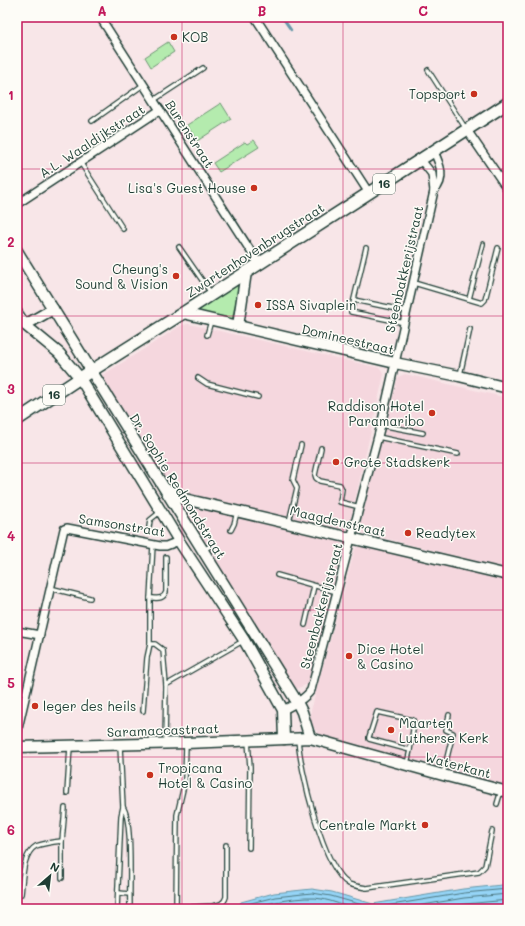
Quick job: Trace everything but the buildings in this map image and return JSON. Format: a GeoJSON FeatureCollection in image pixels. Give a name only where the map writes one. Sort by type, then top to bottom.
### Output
{"type":"FeatureCollection","features":[{"type":"Feature","properties":{"kind":"main road","name":"Zwartenhovenbrugstraat"},"geometry":{"type":"LineString","coordinates":[[17,420],[508,103]]}},
{"type":"Feature","properties":{"kind":"street","name":"Burenstraat"},"geometry":{"type":"LineString","coordinates":[[100,17],[259,264]]}},
{"type":"Feature","properties":{"kind":"street"},"geometry":{"type":"LineString","coordinates":[[255,17],[369,193]]}},
{"type":"Feature","properties":{"kind":"street","name":"A.L. Waaldijkstraat"},"geometry":{"type":"LineString","coordinates":[[17,204],[160,110]]}},
{"type":"Feature","properties":{"kind":"street"},"geometry":{"type":"LineString","coordinates":[[467,130],[508,190]]}},
{"type":"Feature","properties":{"kind":"street","name":"Steenbakkerijstraat"},"geometry":{"type":"LineString","coordinates":[[434,152],[440,163],[441,169],[439,183],[434,191]]}},
{"type":"Feature","properties":{"kind":"street","name":"Steenbakkerijstraat"},"geometry":{"type":"LineString","coordinates":[[283,710],[297,702],[311,690],[382,425],[434,191],[432,174],[421,160]]}},
{"type":"Feature","properties":{"kind":"street","name":"Dr. Sophie Redmondstraat"},"geometry":{"type":"LineString","coordinates":[[17,250],[176,508],[206,548],[297,702],[302,712],[310,738]]}},
{"type":"Feature","properties":{"kind":"street"},"geometry":{"type":"LineString","coordinates":[[238,326],[246,272]]}},
{"type":"Feature","properties":{"kind":"street"},"geometry":{"type":"LineString","coordinates":[[25,325],[53,309]]}},
{"type":"Feature","properties":{"kind":"street","name":"Domineestraat"},"geometry":{"type":"LineString","coordinates":[[183,313],[508,388]]}},
{"type":"Feature","properties":{"kind":"street","name":"Dr. Sophie Redmondstraat"},"geometry":{"type":"LineString","coordinates":[[17,314],[25,325],[59,353],[80,378],[179,541],[244,640],[283,710],[284,739]]}},
{"type":"Feature","properties":{"kind":"street","name":"Maagdenstraat"},"geometry":{"type":"LineString","coordinates":[[164,488],[181,498],[508,575]]}},
{"type":"Feature","properties":{"kind":"street"},"geometry":{"type":"LineString","coordinates":[[162,513],[193,501]]}},
{"type":"Feature","properties":{"kind":"street","name":"Samsonstraat"},"geometry":{"type":"LineString","coordinates":[[50,588],[64,529],[67,528],[153,545],[166,546],[179,541]]}},
{"type":"Feature","properties":{"kind":"street"},"geometry":{"type":"LineString","coordinates":[[17,733],[50,588]]}},
{"type":"Feature","properties":{"kind":"street"},"geometry":{"type":"LineString","coordinates":[[17,631],[40,635]]}},
{"type":"Feature","properties":{"kind":"street","name":"Saramaccastraat"},"geometry":{"type":"LineString","coordinates":[[17,747],[165,744],[310,738]]}},
{"type":"Feature","properties":{"kind":"street","name":"Waterkant"},"geometry":{"type":"LineString","coordinates":[[310,738],[504,791]]}},
{"type":"Feature","properties":{"kind":"lane"},"geometry":{"type":"LineString","coordinates":[[154,100],[202,68]]}},
{"type":"Feature","properties":{"kind":"lane"},"geometry":{"type":"LineString","coordinates":[[428,70],[467,130]]}},
{"type":"Feature","properties":{"kind":"lane"},"geometry":{"type":"LineString","coordinates":[[92,121],[143,85]]}},
{"type":"Feature","properties":{"kind":"lane"},"geometry":{"type":"LineString","coordinates":[[80,162],[123,229]]}},
{"type":"Feature","properties":{"kind":"lane"},"geometry":{"type":"LineString","coordinates":[[469,299],[483,244]]}},
{"type":"Feature","properties":{"kind":"lane"},"geometry":{"type":"LineString","coordinates":[[178,247],[212,294]]}},
{"type":"Feature","properties":{"kind":"lane"},"geometry":{"type":"LineString","coordinates":[[366,248],[351,312],[405,323]]}},
{"type":"Feature","properties":{"kind":"lane"},"geometry":{"type":"LineString","coordinates":[[414,283],[482,303],[485,300],[498,248]]}},
{"type":"Feature","properties":{"kind":"lane"},"geometry":{"type":"LineString","coordinates":[[354,300],[407,311]]}},
{"type":"Feature","properties":{"kind":"lane"},"geometry":{"type":"LineString","coordinates":[[207,335],[211,320]]}},
{"type":"Feature","properties":{"kind":"lane"},"geometry":{"type":"LineString","coordinates":[[459,376],[470,329]]}},
{"type":"Feature","properties":{"kind":"lane"},"geometry":{"type":"LineString","coordinates":[[198,378],[207,384],[258,397]]}},
{"type":"Feature","properties":{"kind":"lane"},"geometry":{"type":"LineString","coordinates":[[382,425],[423,433]]}},
{"type":"Feature","properties":{"kind":"lane"},"geometry":{"type":"LineString","coordinates":[[378,437],[458,454]]}},
{"type":"Feature","properties":{"kind":"lane"},"geometry":{"type":"LineString","coordinates":[[289,523],[297,488],[293,480],[301,445]]}},
{"type":"Feature","properties":{"kind":"lane"},"geometry":{"type":"LineString","coordinates":[[321,448],[315,475],[316,478],[320,481],[340,485],[342,490],[340,502],[360,507]]}},
{"type":"Feature","properties":{"kind":"lane"},"geometry":{"type":"LineString","coordinates":[[231,530],[237,511]]}},
{"type":"Feature","properties":{"kind":"lane"},"geometry":{"type":"LineString","coordinates":[[149,527],[150,520],[162,513]]}},
{"type":"Feature","properties":{"kind":"lane"},"geometry":{"type":"LineString","coordinates":[[143,711],[147,658],[150,644],[150,598],[153,545]]}},
{"type":"Feature","properties":{"kind":"lane"},"geometry":{"type":"LineString","coordinates":[[150,598],[161,598],[166,592],[166,557]]}},
{"type":"Feature","properties":{"kind":"lane"},"geometry":{"type":"LineString","coordinates":[[277,575],[337,592]]}},
{"type":"Feature","properties":{"kind":"lane"},"geometry":{"type":"LineString","coordinates":[[305,625],[314,586]]}},
{"type":"Feature","properties":{"kind":"lane"},"geometry":{"type":"LineString","coordinates":[[50,588],[90,598]]}},
{"type":"Feature","properties":{"kind":"lane"},"geometry":{"type":"LineString","coordinates":[[166,685],[244,640]]}},
{"type":"Feature","properties":{"kind":"lane"},"geometry":{"type":"LineString","coordinates":[[150,644],[156,644],[163,650],[166,685],[165,744]]}},
{"type":"Feature","properties":{"kind":"lane"},"geometry":{"type":"LineString","coordinates":[[407,765],[410,750],[414,723],[413,720],[377,712],[369,737],[410,750]]}},
{"type":"Feature","properties":{"kind":"lane"},"geometry":{"type":"LineString","coordinates":[[443,775],[453,733],[446,730],[449,715]]}},
{"type":"Feature","properties":{"kind":"lane"},"geometry":{"type":"LineString","coordinates":[[298,739],[299,756],[310,804],[330,858],[340,875],[349,884],[367,888],[479,872],[485,866],[492,832]]}},
{"type":"Feature","properties":{"kind":"lane"},"geometry":{"type":"LineString","coordinates":[[248,740],[250,767],[249,848]]}},
{"type":"Feature","properties":{"kind":"lane"},"geometry":{"type":"LineString","coordinates":[[176,909],[177,815],[186,775],[186,743]]}},
{"type":"Feature","properties":{"kind":"lane"},"geometry":{"type":"LineString","coordinates":[[117,909],[119,893],[121,816],[123,807],[120,744]]}},
{"type":"Feature","properties":{"kind":"lane"},"geometry":{"type":"LineString","coordinates":[[67,793],[70,746]]}},
{"type":"Feature","properties":{"kind":"lane"},"geometry":{"type":"LineString","coordinates":[[497,804],[504,791]]}},
{"type":"Feature","properties":{"kind":"lane"},"geometry":{"type":"LineString","coordinates":[[123,807],[126,816],[128,835],[129,894],[130,906],[132,909]]}},
{"type":"Feature","properties":{"kind":"lane"},"geometry":{"type":"LineString","coordinates":[[62,878],[64,808]]}},
{"type":"Feature","properties":{"kind":"lane"},"geometry":{"type":"LineString","coordinates":[[21,894],[28,854],[41,844],[62,841]]}},
{"type":"Feature","properties":{"kind":"lane"},"geometry":{"type":"LineString","coordinates":[[164,909],[212,906],[219,905],[225,901],[226,845]]}},
{"type":"Feature","properties":{"kind":"lane"},"geometry":{"type":"LineString","coordinates":[[119,893],[129,894]]}},
{"type":"Feature","properties":{"kind":"shaded area"},"geometry":{"type":"Polygon","coordinates":[[[189,324],[380,368],[384,374],[348,531],[176,491],[164,484],[98,378],[182,325],[189,324]]]}},
{"type":"Feature","properties":{"kind":"shaded area"},"geometry":{"type":"Polygon","coordinates":[[[405,374],[508,398],[508,569],[364,533],[360,525],[398,377],[405,374]]]}},
{"type":"Feature","properties":{"kind":"shaded area"},"geometry":{"type":"Polygon","coordinates":[[[189,507],[198,507],[334,538],[341,543],[343,548],[308,684],[291,691],[185,512],[189,507]]]}},
{"type":"Feature","properties":{"kind":"shaded area"},"geometry":{"type":"Polygon","coordinates":[[[361,545],[508,580],[508,787],[329,740],[320,735],[311,724],[310,714],[355,549],[361,545]]]}},
{"type":"Feature","properties":{"kind":"green space"},"geometry":{"type":"Polygon","coordinates":[[[168,42],[174,52],[151,67],[145,57],[168,42]]]}},
{"type":"Feature","properties":{"kind":"green space"},"geometry":{"type":"Polygon","coordinates":[[[221,103],[231,119],[197,141],[187,125],[221,103]]]}},
{"type":"Feature","properties":{"kind":"green space"},"geometry":{"type":"Polygon","coordinates":[[[254,140],[259,147],[219,172],[213,163],[245,142],[247,144],[254,140]]]}},
{"type":"Feature","properties":{"kind":"green space"},"geometry":{"type":"Polygon","coordinates":[[[240,283],[232,320],[198,311],[240,283]]]}},
{"type":"Feature","properties":{"kind":"water"},"geometry":{"type":"Polygon","coordinates":[[[508,885],[508,909],[238,909],[241,902],[274,893],[312,889],[332,892],[373,904],[463,889],[508,885]]]}},
{"type":"Feature","properties":{"kind":"waterway"},"geometry":{"type":"LineString","coordinates":[[282,17],[291,30]]}},
{"type":"Feature","properties":{"kind":"place","name":"KOB"},"geometry":{"type":"Point","coordinates":[174,37]}},
{"type":"Feature","properties":{"kind":"place","name":"Topsport"},"geometry":{"type":"Point","coordinates":[474,94]}},
{"type":"Feature","properties":{"kind":"place","name":"Lisa's Guest House"},"geometry":{"type":"Point","coordinates":[254,188]}},
{"type":"Feature","properties":{"kind":"place","name":"Cheung's Sound & Vision"},"geometry":{"type":"Point","coordinates":[176,276]}},
{"type":"Feature","properties":{"kind":"place","name":"ISSA Sivaplein"},"geometry":{"type":"Point","coordinates":[258,305]}},
{"type":"Feature","properties":{"kind":"place","name":"Raddison Hotel Paramaribo"},"geometry":{"type":"Point","coordinates":[432,413]}},
{"type":"Feature","properties":{"kind":"place","name":"Grote Stadskerk"},"geometry":{"type":"Point","coordinates":[336,462]}},
{"type":"Feature","properties":{"kind":"place","name":"Readytex"},"geometry":{"type":"Point","coordinates":[408,533]}},
{"type":"Feature","properties":{"kind":"place","name":"Dice Hotel & Casino"},"geometry":{"type":"Point","coordinates":[349,656]}},
{"type":"Feature","properties":{"kind":"place","name":"leger des heils"},"geometry":{"type":"Point","coordinates":[35,706]}},
{"type":"Feature","properties":{"kind":"place","name":"Maarten Lutherse Kerk"},"geometry":{"type":"Point","coordinates":[391,730]}},
{"type":"Feature","properties":{"kind":"place","name":"Tropicana Hotel & Casino"},"geometry":{"type":"Point","coordinates":[150,775]}},
{"type":"Feature","properties":{"kind":"place","name":"Centrale Markt"},"geometry":{"type":"Point","coordinates":[425,825]}}]}
